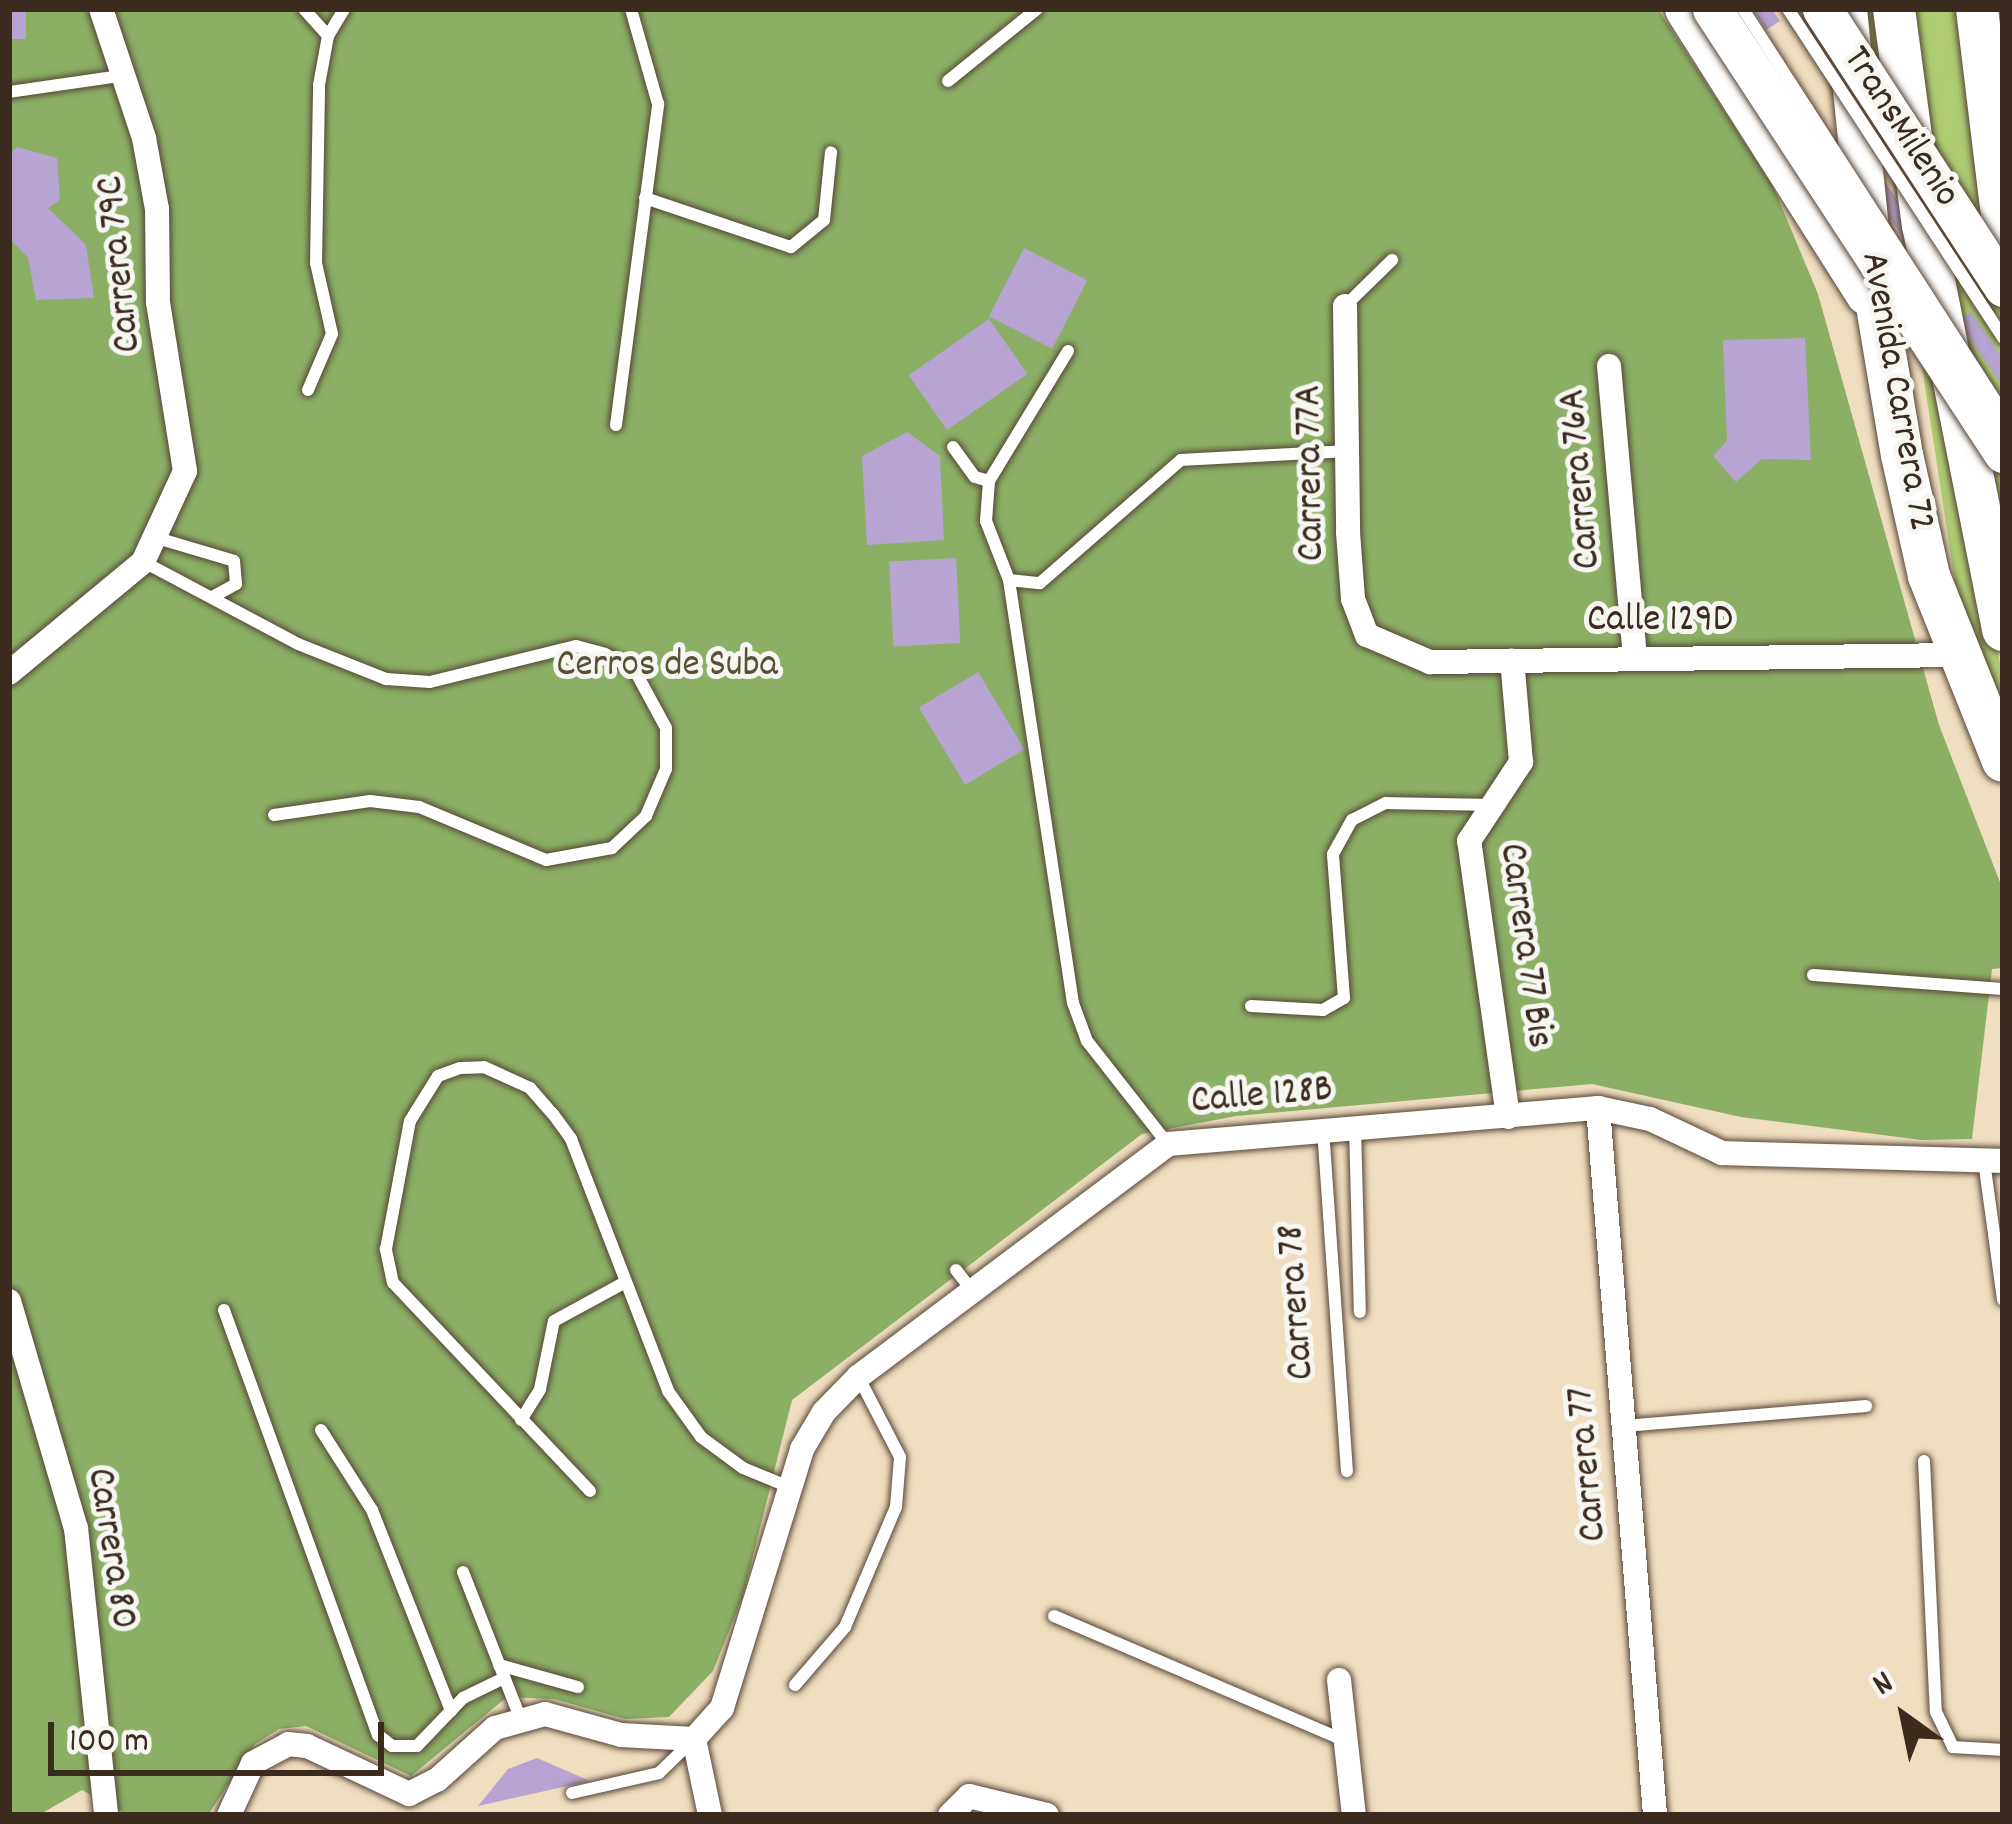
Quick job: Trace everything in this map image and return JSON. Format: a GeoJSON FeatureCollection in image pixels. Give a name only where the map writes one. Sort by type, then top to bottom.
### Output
{"type":"FeatureCollection","features":[{"type":"Feature","properties":{"kind":"highway"},"geometry":{"type":"LineString","coordinates":[[1687,9],[1891,334],[1947,587],[1966,638],[2003,685]]}},
{"type":"Feature","properties":{"kind":"highway","name":"Avenida Carrera 72"},"geometry":{"type":"LineString","coordinates":[[1846,9],[1855,125],[1924,556],[1958,655],[2003,760]]}},
{"type":"Feature","properties":{"kind":"highway","name":"Avenida Carrera 72"},"geometry":{"type":"LineString","coordinates":[[1894,9],[1923,225],[2003,630]]}},
{"type":"Feature","properties":{"kind":"highway"},"geometry":{"type":"LineString","coordinates":[[1977,9],[2003,223]]}},
{"type":"Feature","properties":{"kind":"main road"},"geometry":{"type":"LineString","coordinates":[[1712,9],[2003,453]]}},
{"type":"Feature","properties":{"kind":"main road"},"geometry":{"type":"LineString","coordinates":[[1822,9],[2003,287]]}},
{"type":"Feature","properties":{"kind":"street","name":"Carrera 79C"},"geometry":{"type":"LineString","coordinates":[[101,9],[144,138],[157,209],[158,302],[185,471],[143,562]]}},
{"type":"Feature","properties":{"kind":"street","name":"Carrera 77A"},"geometry":{"type":"LineString","coordinates":[[1345,306],[1354,598],[1367,635]]}},
{"type":"Feature","properties":{"kind":"street","name":"Carrera 76A"},"geometry":{"type":"LineString","coordinates":[[1609,366],[1635,657]]}},
{"type":"Feature","properties":{"kind":"street"},"geometry":{"type":"LineString","coordinates":[[9,673],[143,562]]}},
{"type":"Feature","properties":{"kind":"street","name":"Calle 129D"},"geometry":{"type":"LineString","coordinates":[[1367,635],[1430,662],[1958,655]]}},
{"type":"Feature","properties":{"kind":"street","name":"Carrera 77 Bis"},"geometry":{"type":"LineString","coordinates":[[1508,1117],[1468,841],[1490,805],[1514,783],[1521,762],[1512,659]]}},
{"type":"Feature","properties":{"kind":"street","name":"Calle 128B"},"geometry":{"type":"LineString","coordinates":[[694,1739],[722,1708],[789,1487],[824,1412],[858,1377],[975,1294],[1168,1144],[1322,1127],[1598,1108],[1650,1119],[1722,1153],[1993,1161]]}},
{"type":"Feature","properties":{"kind":"street","name":"Carrera 77"},"geometry":{"type":"LineString","coordinates":[[1598,1108],[1655,1815]]}},
{"type":"Feature","properties":{"kind":"street","name":"Carrera 80"},"geometry":{"type":"LineString","coordinates":[[9,1301],[76,1528],[106,1815]]}},
{"type":"Feature","properties":{"kind":"street"},"geometry":{"type":"LineString","coordinates":[[1339,1680],[1354,1815]]}},
{"type":"Feature","properties":{"kind":"street"},"geometry":{"type":"LineString","coordinates":[[229,1815],[253,1763],[271,1748],[308,1745],[388,1791],[409,1794],[437,1780],[495,1728],[568,1715],[621,1735],[694,1739],[710,1815]]}},
{"type":"Feature","properties":{"kind":"street"},"geometry":{"type":"LineString","coordinates":[[950,1815],[969,1796],[1047,1815]]}},
{"type":"Feature","properties":{"kind":"lane"},"geometry":{"type":"LineString","coordinates":[[304,9],[328,36]]}},
{"type":"Feature","properties":{"kind":"lane"},"geometry":{"type":"LineString","coordinates":[[308,390],[332,334],[316,263],[328,36],[344,9]]}},
{"type":"Feature","properties":{"kind":"lane"},"geometry":{"type":"LineString","coordinates":[[616,425],[658,104],[631,9]]}},
{"type":"Feature","properties":{"kind":"lane"},"geometry":{"type":"LineString","coordinates":[[948,81],[1037,9]]}},
{"type":"Feature","properties":{"kind":"lane","name":"TransMilenio"},"geometry":{"type":"LineString","coordinates":[[1743,9],[2003,413]]}},
{"type":"Feature","properties":{"kind":"lane","name":"TransMilenio"},"geometry":{"type":"LineString","coordinates":[[1788,9],[2003,338]]}},
{"type":"Feature","properties":{"kind":"lane"},"geometry":{"type":"LineString","coordinates":[[9,92],[120,76]]}},
{"type":"Feature","properties":{"kind":"lane"},"geometry":{"type":"LineString","coordinates":[[645,198],[762,243],[791,247],[824,220],[831,152]]}},
{"type":"Feature","properties":{"kind":"lane"},"geometry":{"type":"LineString","coordinates":[[1345,306],[1392,260]]}},
{"type":"Feature","properties":{"kind":"lane"},"geometry":{"type":"LineString","coordinates":[[1068,351],[989,482],[986,521],[1009,580],[1073,1003],[1088,1041],[1168,1144]]}},
{"type":"Feature","properties":{"kind":"lane"},"geometry":{"type":"LineString","coordinates":[[953,447],[975,477],[989,482]]}},
{"type":"Feature","properties":{"kind":"lane"},"geometry":{"type":"LineString","coordinates":[[1009,580],[1040,583],[1180,460],[1347,451]]}},
{"type":"Feature","properties":{"kind":"lane"},"geometry":{"type":"LineString","coordinates":[[157,538],[234,561],[236,584],[213,597]]}},
{"type":"Feature","properties":{"kind":"lane"},"geometry":{"type":"LineString","coordinates":[[143,562],[298,644],[386,679],[430,682],[576,646],[605,654],[634,669],[666,728],[666,769],[646,816],[612,848],[546,860],[419,807],[370,801],[274,815]]}},
{"type":"Feature","properties":{"kind":"lane"},"geometry":{"type":"LineString","coordinates":[[1251,1006],[1323,1010],[1343,998],[1333,854],[1352,820],[1386,803],[1490,805]]}},
{"type":"Feature","properties":{"kind":"lane"},"geometry":{"type":"LineString","coordinates":[[1813,975],[2003,989]]}},
{"type":"Feature","properties":{"kind":"lane"},"geometry":{"type":"LineString","coordinates":[[590,1491],[393,1283],[386,1249],[410,1121],[438,1076],[484,1067],[530,1088],[571,1139],[622,1284],[668,1391],[701,1437],[743,1468],[789,1487]]}},
{"type":"Feature","properties":{"kind":"lane"},"geometry":{"type":"LineString","coordinates":[[1355,1126],[1360,1312]]}},
{"type":"Feature","properties":{"kind":"lane","name":"Carrera 78"},"geometry":{"type":"LineString","coordinates":[[1322,1127],[1347,1471]]}},
{"type":"Feature","properties":{"kind":"lane"},"geometry":{"type":"LineString","coordinates":[[1993,1161],[2003,1300]]}},
{"type":"Feature","properties":{"kind":"lane"},"geometry":{"type":"LineString","coordinates":[[956,1270],[975,1294]]}},
{"type":"Feature","properties":{"kind":"lane"},"geometry":{"type":"LineString","coordinates":[[521,1420],[540,1389],[554,1321],[622,1284]]}},
{"type":"Feature","properties":{"kind":"lane"},"geometry":{"type":"LineString","coordinates":[[224,1310],[378,1735],[407,1750],[502,1672],[578,1687]]}},
{"type":"Feature","properties":{"kind":"lane"},"geometry":{"type":"LineString","coordinates":[[795,1685],[845,1627],[896,1508],[899,1457],[858,1377]]}},
{"type":"Feature","properties":{"kind":"lane"},"geometry":{"type":"LineString","coordinates":[[1623,1426],[1866,1406]]}},
{"type":"Feature","properties":{"kind":"lane"},"geometry":{"type":"LineString","coordinates":[[321,1430],[362,1486],[451,1712]]}},
{"type":"Feature","properties":{"kind":"lane"},"geometry":{"type":"LineString","coordinates":[[1924,1461],[1936,1712],[1953,1747],[2003,1750]]}},
{"type":"Feature","properties":{"kind":"lane"},"geometry":{"type":"LineString","coordinates":[[463,1572],[520,1720]]}},
{"type":"Feature","properties":{"kind":"lane"},"geometry":{"type":"LineString","coordinates":[[1054,1616],[1346,1741]]}},
{"type":"Feature","properties":{"kind":"lane"},"geometry":{"type":"LineString","coordinates":[[572,1793],[659,1773],[694,1739]]}},
{"type":"Feature","properties":{"kind":"green space","name":"Cerros de Suba"},"geometry":{"type":"Polygon","coordinates":[[[9,9],[1658,9],[1773,186],[1818,294],[1939,725],[2003,890],[2003,968],[1992,969],[1972,1139],[1922,1140],[1741,1117],[1592,1084],[1236,1116],[1142,1134],[792,1400],[743,1596],[713,1671],[669,1717],[625,1719],[554,1699],[507,1697],[411,1776],[306,1726],[279,1729],[255,1744],[208,1815],[128,1815],[82,1790],[39,1815],[9,1815],[9,9]]]}},
{"type":"Feature","properties":{"kind":"green space"},"geometry":{"type":"Polygon","coordinates":[[[1867,9],[1876,9],[1969,533],[2003,675],[2003,733],[1955,582],[1867,9]]]}},
{"type":"Feature","properties":{"kind":"green space"},"geometry":{"type":"Polygon","coordinates":[[[1909,9],[1956,9],[2003,307],[2003,562],[1909,9]]]}},
{"type":"Feature","properties":{"kind":"building"},"geometry":{"type":"Polygon","coordinates":[[[9,9],[26,9],[26,39],[9,39],[9,9]]]}},
{"type":"Feature","properties":{"kind":"building"},"geometry":{"type":"Polygon","coordinates":[[[1753,9],[1772,9],[1780,21],[1766,30],[1753,9]]]}},
{"type":"Feature","properties":{"kind":"building"},"geometry":{"type":"Polygon","coordinates":[[[1852,133],[1922,237],[1909,246],[1839,142],[1852,133]]]}},
{"type":"Feature","properties":{"kind":"building"},"geometry":{"type":"Polygon","coordinates":[[[17,147],[57,158],[60,200],[48,208],[86,245],[94,298],[36,300],[28,258],[9,238],[9,154],[17,147]]]}},
{"type":"Feature","properties":{"kind":"building"},"geometry":{"type":"Polygon","coordinates":[[[1024,248],[1087,280],[1052,349],[989,317],[1024,248]]]}},
{"type":"Feature","properties":{"kind":"building"},"geometry":{"type":"Polygon","coordinates":[[[1971,312],[2003,359],[2003,387],[1958,321],[1971,312]]]}},
{"type":"Feature","properties":{"kind":"building"},"geometry":{"type":"Polygon","coordinates":[[[989,319],[1027,374],[947,430],[909,375],[989,319]]]}},
{"type":"Feature","properties":{"kind":"building"},"geometry":{"type":"Polygon","coordinates":[[[1805,338],[1811,460],[1762,459],[1736,482],[1713,456],[1727,441],[1723,340],[1805,338]]]}},
{"type":"Feature","properties":{"kind":"building"},"geometry":{"type":"Polygon","coordinates":[[[907,432],[940,456],[944,540],[867,545],[862,456],[907,432]]]}},
{"type":"Feature","properties":{"kind":"building"},"geometry":{"type":"Polygon","coordinates":[[[956,558],[960,643],[894,646],[889,562],[956,558]]]}},
{"type":"Feature","properties":{"kind":"building"},"geometry":{"type":"Polygon","coordinates":[[[978,672],[1024,749],[965,785],[919,708],[978,672]]]}},
{"type":"Feature","properties":{"kind":"building"},"geometry":{"type":"Polygon","coordinates":[[[537,1758],[590,1781],[478,1806],[508,1769],[537,1758]]]}}]}
